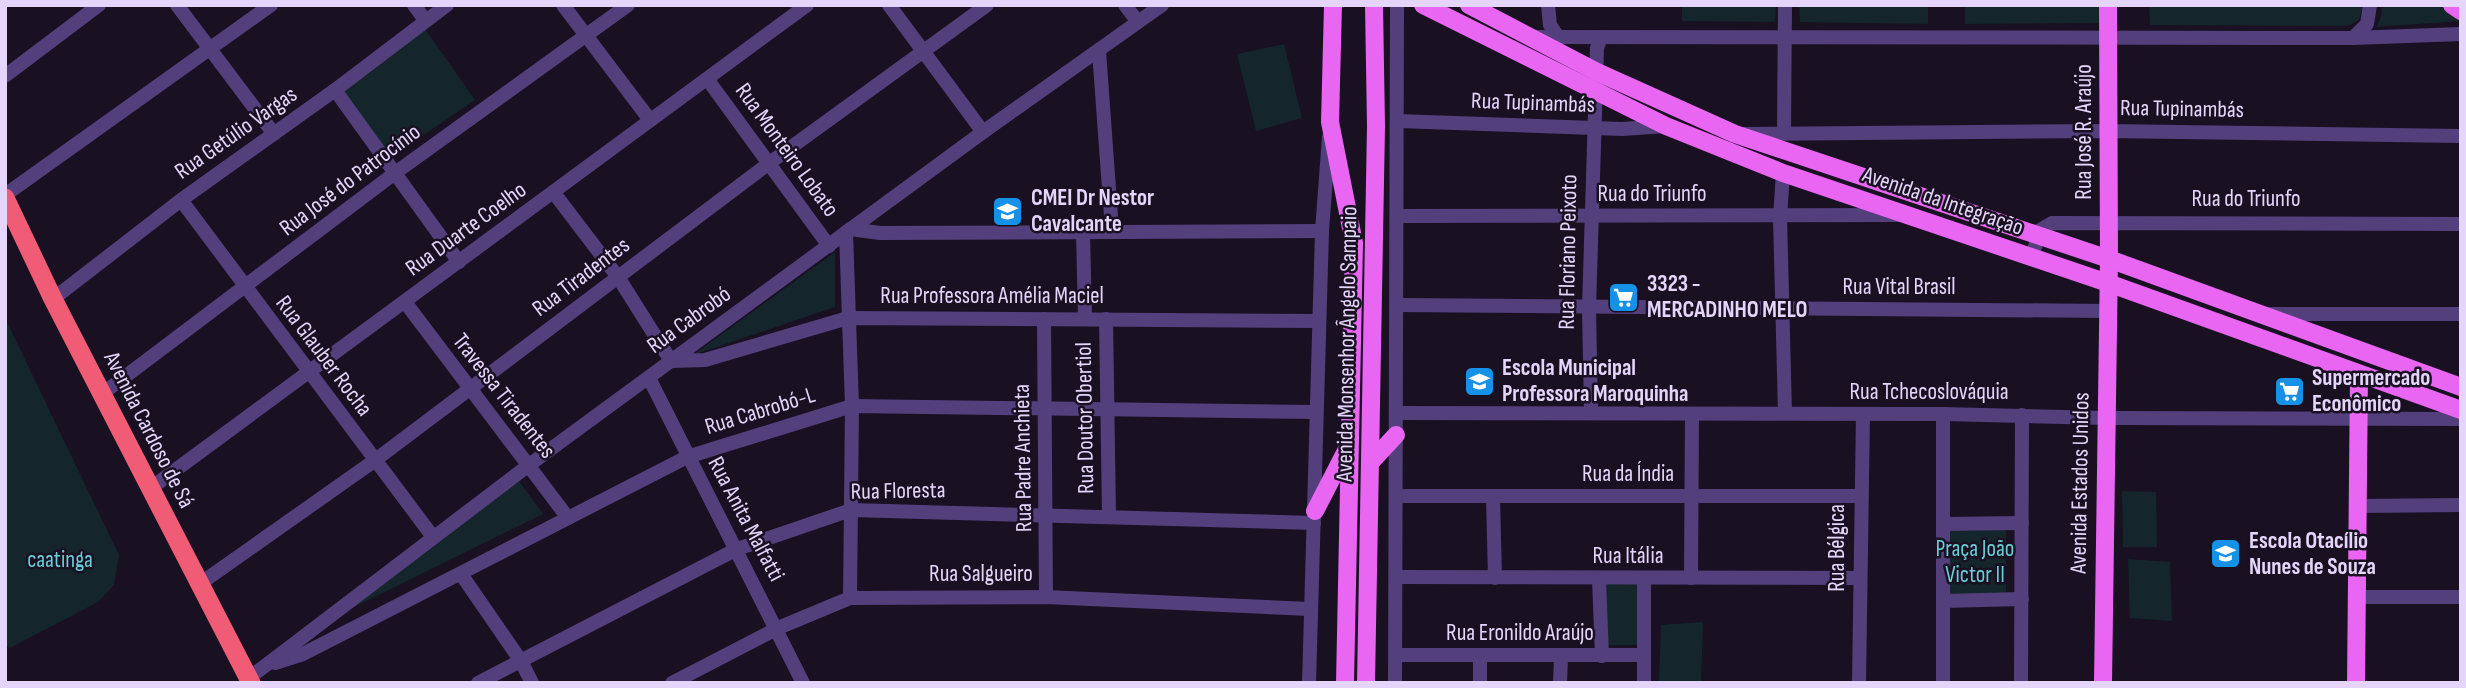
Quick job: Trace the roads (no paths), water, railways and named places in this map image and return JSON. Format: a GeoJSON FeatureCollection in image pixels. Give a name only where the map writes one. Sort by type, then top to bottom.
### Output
{"type":"FeatureCollection","features":[{"type":"Feature","properties":{"kind":"highway","name":"Avenida Cardoso de Sá"},"geometry":{"type":"LineString","coordinates":[[5,197],[53,299],[250,680]]}},
{"type":"Feature","properties":{"kind":"main road","name":"Avenida Monsenhor Ângelo Sampaio"},"geometry":{"type":"LineString","coordinates":[[1333,5],[1330,122],[1354,243],[1345,683]]}},
{"type":"Feature","properties":{"kind":"main road","name":"Avenida Monsenhor Ângelo Sampaio"},"geometry":{"type":"LineString","coordinates":[[1366,683],[1376,112],[1374,5]]}},
{"type":"Feature","properties":{"kind":"main road","name":"Avenida da Integração"},"geometry":{"type":"LineString","coordinates":[[1423,5],[1667,126],[1783,173],[2108,283],[2461,410]]}},
{"type":"Feature","properties":{"kind":"main road","name":"Avenida da Integração"},"geometry":{"type":"LineString","coordinates":[[1469,5],[1597,72],[1735,134],[2109,259],[2461,387]]}},
{"type":"Feature","properties":{"kind":"main road","name":"Rua José R. Araújo"},"geometry":{"type":"LineString","coordinates":[[2108,5],[2108,283]]}},
{"type":"Feature","properties":{"kind":"main road"},"geometry":{"type":"LineString","coordinates":[[2452,5],[2461,11]]}},
{"type":"Feature","properties":{"kind":"main road","name":"Avenida Estados Unidos"},"geometry":{"type":"LineString","coordinates":[[2103,683],[2108,283]]}},
{"type":"Feature","properties":{"kind":"main road"},"geometry":{"type":"LineString","coordinates":[[2198,316],[2206,295]]}},
{"type":"Feature","properties":{"kind":"main road"},"geometry":{"type":"LineString","coordinates":[[2356,683],[2359,374]]}},
{"type":"Feature","properties":{"kind":"main road"},"geometry":{"type":"LineString","coordinates":[[1370,463],[1396,435]]}},
{"type":"Feature","properties":{"kind":"main road"},"geometry":{"type":"LineString","coordinates":[[1314,517],[1351,442]]}},
{"type":"Feature","properties":{"kind":"street"},"geometry":{"type":"LineString","coordinates":[[5,76],[99,5]]}},
{"type":"Feature","properties":{"kind":"street"},"geometry":{"type":"LineString","coordinates":[[177,5],[274,134]]}},
{"type":"Feature","properties":{"kind":"street"},"geometry":{"type":"LineString","coordinates":[[5,197],[271,5]]}},
{"type":"Feature","properties":{"kind":"street"},"geometry":{"type":"LineString","coordinates":[[414,5],[425,20]]}},
{"type":"Feature","properties":{"kind":"street","name":"Rua Getúlio Vargas"},"geometry":{"type":"LineString","coordinates":[[53,299],[181,200],[335,90],[447,5]]}},
{"type":"Feature","properties":{"kind":"street"},"geometry":{"type":"LineString","coordinates":[[563,5],[650,120]]}},
{"type":"Feature","properties":{"kind":"street","name":"Rua José do Patrocínio"},"geometry":{"type":"LineString","coordinates":[[102,394],[395,173],[628,5]]}},
{"type":"Feature","properties":{"kind":"street","name":"Rua Duarte Coelho"},"geometry":{"type":"LineString","coordinates":[[151,488],[807,5]]}},
{"type":"Feature","properties":{"kind":"street"},"geometry":{"type":"LineString","coordinates":[[889,5],[983,132]]}},
{"type":"Feature","properties":{"kind":"street","name":"Rua Tiradentes"},"geometry":{"type":"LineString","coordinates":[[201,583],[374,461],[768,164],[987,5]]}},
{"type":"Feature","properties":{"kind":"street"},"geometry":{"type":"LineString","coordinates":[[1125,5],[1138,22]]}},
{"type":"Feature","properties":{"kind":"street","name":"Rua Cabrobó"},"geometry":{"type":"LineString","coordinates":[[250,680],[529,465],[848,230],[1162,5]]}},
{"type":"Feature","properties":{"kind":"street"},"geometry":{"type":"LineString","coordinates":[[1395,683],[1397,5]]}},
{"type":"Feature","properties":{"kind":"street"},"geometry":{"type":"LineString","coordinates":[[1548,5],[1550,25],[1558,37]]}},
{"type":"Feature","properties":{"kind":"street"},"geometry":{"type":"LineString","coordinates":[[1784,131],[1785,5]]}},
{"type":"Feature","properties":{"kind":"street"},"geometry":{"type":"LineString","coordinates":[[2353,38],[2367,24],[2370,5]]}},
{"type":"Feature","properties":{"kind":"street"},"geometry":{"type":"LineString","coordinates":[[1531,37],[2108,39],[2353,38],[2461,34]]}},
{"type":"Feature","properties":{"kind":"street","name":"Rua Floriano Peixoto"},"geometry":{"type":"LineString","coordinates":[[1591,412],[1589,308],[1593,128],[1597,48],[1601,37]]}},
{"type":"Feature","properties":{"kind":"street"},"geometry":{"type":"LineString","coordinates":[[1099,51],[1112,230]]}},
{"type":"Feature","properties":{"kind":"street","name":"Rua Monteiro Lobato"},"geometry":{"type":"LineString","coordinates":[[708,80],[829,246]]}},
{"type":"Feature","properties":{"kind":"street"},"geometry":{"type":"LineString","coordinates":[[335,90],[458,262]]}},
{"type":"Feature","properties":{"kind":"street","name":"Rua Tupinambás"},"geometry":{"type":"LineString","coordinates":[[1398,121],[1593,128],[1667,126]]}},
{"type":"Feature","properties":{"kind":"street","name":"Avenida Monsenhor Ângelo Sampaio"},"geometry":{"type":"LineString","coordinates":[[1309,683],[1318,321],[1330,122]]}},
{"type":"Feature","properties":{"kind":"street","name":"Rua Tupinambás"},"geometry":{"type":"LineString","coordinates":[[1735,134],[1784,131],[2107,131],[2461,136]]}},
{"type":"Feature","properties":{"kind":"street"},"geometry":{"type":"LineString","coordinates":[[1783,173],[1780,217],[1785,413]]}},
{"type":"Feature","properties":{"kind":"street"},"geometry":{"type":"LineString","coordinates":[[554,193],[618,276],[671,361]]}},
{"type":"Feature","properties":{"kind":"street","name":"Rua Glauber Rocha"},"geometry":{"type":"LineString","coordinates":[[181,200],[433,537]]}},
{"type":"Feature","properties":{"kind":"street","name":"Rua do Triunfo"},"geometry":{"type":"LineString","coordinates":[[1398,216],[1905,215]]}},
{"type":"Feature","properties":{"kind":"street","name":"Rua do Triunfo"},"geometry":{"type":"LineString","coordinates":[[2038,236],[2043,226],[2052,223],[2461,224]]}},
{"type":"Feature","properties":{"kind":"street"},"geometry":{"type":"LineString","coordinates":[[850,598],[852,406],[848,230],[880,233],[1083,230],[1322,232]]}},
{"type":"Feature","properties":{"kind":"street"},"geometry":{"type":"LineString","coordinates":[[1083,230],[1085,319]]}},
{"type":"Feature","properties":{"kind":"street"},"geometry":{"type":"LineString","coordinates":[[2032,257],[2038,236]]}},
{"type":"Feature","properties":{"kind":"street","name":"Travessa Tiradentes"},"geometry":{"type":"LineString","coordinates":[[405,302],[468,390],[568,518]]}},
{"type":"Feature","properties":{"kind":"street","name":"Rua Vital Brasil"},"geometry":{"type":"LineString","coordinates":[[1397,306],[2106,311]]}},
{"type":"Feature","properties":{"kind":"street"},"geometry":{"type":"LineString","coordinates":[[2263,314],[2461,314]]}},
{"type":"Feature","properties":{"kind":"street","name":"Rua Professora Amélia Maciel"},"geometry":{"type":"LineString","coordinates":[[671,361],[705,360],[848,318],[1318,321]]}},
{"type":"Feature","properties":{"kind":"street","name":"Rua Padre Anchieta"},"geometry":{"type":"LineString","coordinates":[[1045,318],[1046,597]]}},
{"type":"Feature","properties":{"kind":"street","name":"Rua Doutor Obertiol"},"geometry":{"type":"LineString","coordinates":[[1106,319],[1109,516]]}},
{"type":"Feature","properties":{"kind":"street","name":"Rua Anita Malfatti"},"geometry":{"type":"LineString","coordinates":[[649,378],[687,457],[778,628],[803,683]]}},
{"type":"Feature","properties":{"kind":"street","name":"Rua Cabrobó-L"},"geometry":{"type":"LineString","coordinates":[[265,666],[303,654],[687,457],[852,406],[1316,412]]}},
{"type":"Feature","properties":{"kind":"street","name":"Rua Tchecoslováquia"},"geometry":{"type":"LineString","coordinates":[[1396,413],[1785,413],[2106,418],[2461,419]]}},
{"type":"Feature","properties":{"kind":"street"},"geometry":{"type":"LineString","coordinates":[[1691,578],[1692,414]]}},
{"type":"Feature","properties":{"kind":"street","name":"Rua Bélgica"},"geometry":{"type":"LineString","coordinates":[[1859,683],[1863,414]]}},
{"type":"Feature","properties":{"kind":"street"},"geometry":{"type":"LineString","coordinates":[[1943,683],[1944,414]]}},
{"type":"Feature","properties":{"kind":"street"},"geometry":{"type":"LineString","coordinates":[[2021,683],[2022,415]]}},
{"type":"Feature","properties":{"kind":"street","name":"Rua da Índia"},"geometry":{"type":"LineString","coordinates":[[1396,496],[1860,496]]}},
{"type":"Feature","properties":{"kind":"street"},"geometry":{"type":"LineString","coordinates":[[1493,497],[1495,578]]}},
{"type":"Feature","properties":{"kind":"street"},"geometry":{"type":"LineString","coordinates":[[2359,506],[2461,505]]}},
{"type":"Feature","properties":{"kind":"street","name":"Rua Floresta"},"geometry":{"type":"LineString","coordinates":[[478,683],[737,549],[851,510],[1314,517]]}},
{"type":"Feature","properties":{"kind":"street"},"geometry":{"type":"LineString","coordinates":[[1944,524],[2022,523]]}},
{"type":"Feature","properties":{"kind":"street"},"geometry":{"type":"LineString","coordinates":[[461,573],[521,661],[532,683]]}},
{"type":"Feature","properties":{"kind":"street","name":"Rua Itália"},"geometry":{"type":"LineString","coordinates":[[1396,577],[1859,578]]}},
{"type":"Feature","properties":{"kind":"street"},"geometry":{"type":"LineString","coordinates":[[1599,579],[1602,656]]}},
{"type":"Feature","properties":{"kind":"street"},"geometry":{"type":"LineString","coordinates":[[1644,579],[1644,683]]}},
{"type":"Feature","properties":{"kind":"street","name":"Rua Salgueiro"},"geometry":{"type":"LineString","coordinates":[[672,683],[778,628],[850,598],[1046,597],[1310,609]]}},
{"type":"Feature","properties":{"kind":"street"},"geometry":{"type":"LineString","coordinates":[[2357,597],[2461,597]]}},
{"type":"Feature","properties":{"kind":"street"},"geometry":{"type":"LineString","coordinates":[[1943,601],[2022,599]]}},
{"type":"Feature","properties":{"kind":"street","name":"Rua Eronildo Araújo"},"geometry":{"type":"LineString","coordinates":[[1395,655],[1644,655]]}},
{"type":"Feature","properties":{"kind":"street"},"geometry":{"type":"LineString","coordinates":[[1480,656],[1480,683]]}},
{"type":"Feature","properties":{"kind":"street"},"geometry":{"type":"LineString","coordinates":[[1560,683],[1561,657]]}},
{"type":"Feature","properties":{"kind":"place","name":"CMEI Dr Nestor Cavalcante"},"geometry":{"type":"Point","coordinates":[1008,211]}},
{"type":"Feature","properties":{"kind":"place","name":"3323 - MERCADINHO MELO"},"geometry":{"type":"Point","coordinates":[1624,297]}},
{"type":"Feature","properties":{"kind":"place","name":"Escola Municipal Professora Maroquinha"},"geometry":{"type":"Point","coordinates":[1479,381]}},
{"type":"Feature","properties":{"kind":"place","name":"Supermercado Econômico"},"geometry":{"type":"Point","coordinates":[2289,391]}},
{"type":"Feature","properties":{"kind":"place","name":"Escola Otacílio Nunes de Souza"},"geometry":{"type":"Point","coordinates":[2226,554]}},
{"type":"Feature","properties":{"kind":"park label","name":"caatinga"},"geometry":{"type":"Point","coordinates":[60,560]}},
{"type":"Feature","properties":{"kind":"park label","name":"Praça João Victor II"},"geometry":{"type":"Point","coordinates":[1975,562]}}]}
